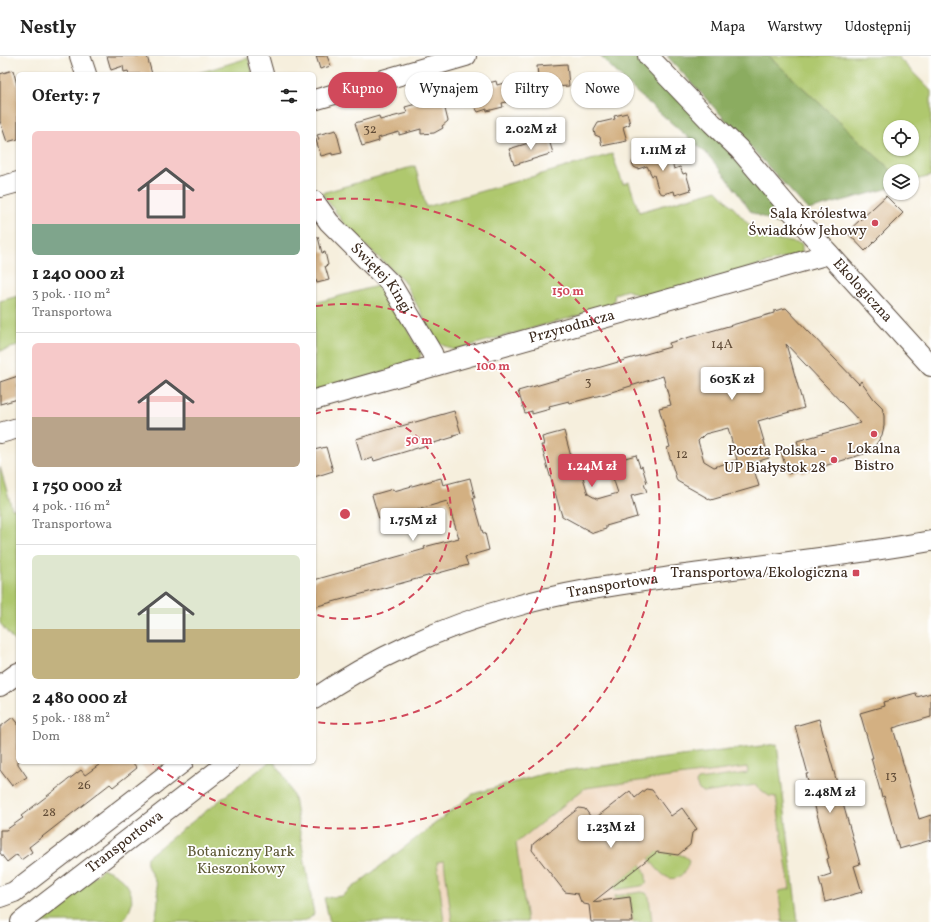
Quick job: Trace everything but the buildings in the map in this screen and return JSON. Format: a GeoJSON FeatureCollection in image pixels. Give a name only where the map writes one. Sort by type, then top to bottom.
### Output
{"type":"FeatureCollection","features":[{"type":"Feature","properties":{"kind":"street"},"geometry":{"type":"LineString","coordinates":[[80,56],[85,72]]}},
{"type":"Feature","properties":{"kind":"street"},"geometry":{"type":"LineString","coordinates":[[258,56],[262,72]]}},
{"type":"Feature","properties":{"kind":"street"},"geometry":{"type":"LineString","coordinates":[[316,99],[466,56]]}},
{"type":"Feature","properties":{"kind":"street","name":"Ekologiczna"},"geometry":{"type":"LineString","coordinates":[[648,56],[739,149],[829,254],[931,366]]}},
{"type":"Feature","properties":{"kind":"street"},"geometry":{"type":"LineString","coordinates":[[0,187],[16,183]]}},
{"type":"Feature","properties":{"kind":"street","name":"Świętej Kingi"},"geometry":{"type":"LineString","coordinates":[[316,204],[329,222],[391,284],[432,353],[436,365]]}},
{"type":"Feature","properties":{"kind":"street","name":"Przyrodnicza"},"geometry":{"type":"LineString","coordinates":[[316,399],[829,254]]}},
{"type":"Feature","properties":{"kind":"street"},"geometry":{"type":"LineString","coordinates":[[0,434],[16,429]]}},
{"type":"Feature","properties":{"kind":"street","name":"Transportowa"},"geometry":{"type":"LineString","coordinates":[[316,696],[407,646],[456,626],[512,607],[601,586],[931,541]]}},
{"type":"Feature","properties":{"kind":"street"},"geometry":{"type":"LineString","coordinates":[[0,686],[16,674]]}},
{"type":"Feature","properties":{"kind":"street"},"geometry":{"type":"LineString","coordinates":[[0,897],[14,892],[180,764]]}},
{"type":"Feature","properties":{"kind":"street","name":"Transportowa"},"geometry":{"type":"LineString","coordinates":[[22,922],[226,764]]}},
{"type":"Feature","properties":{"kind":"shaded area"},"geometry":{"type":"Polygon","coordinates":[[[777,744],[798,922],[330,922],[324,900],[342,896],[473,794],[546,773],[777,744]]]}},
{"type":"Feature","properties":{"kind":"shaded area"},"geometry":{"type":"Polygon","coordinates":[[[141,764],[165,764],[150,776],[141,764]]]}},
{"type":"Feature","properties":{"kind":"green space"},"geometry":{"type":"Polygon","coordinates":[[[600,56],[639,56],[676,93],[787,217],[778,224],[751,212],[727,178],[707,154],[634,90],[634,72],[616,72],[600,56]]]}},
{"type":"Feature","properties":{"kind":"green space"},"geometry":{"type":"Polygon","coordinates":[[[667,56],[769,56],[885,164],[883,164],[883,190],[808,210],[667,56]]]}},
{"type":"Feature","properties":{"kind":"green space"},"geometry":{"type":"Polygon","coordinates":[[[769,56],[897,56],[931,91],[931,176],[919,179],[919,164],[885,164],[769,56]]]}},
{"type":"Feature","properties":{"kind":"green space"},"geometry":{"type":"Polygon","coordinates":[[[248,58],[252,72],[202,72],[248,58]]]}},
{"type":"Feature","properties":{"kind":"green space"},"geometry":{"type":"Polygon","coordinates":[[[612,154],[623,184],[629,182],[639,212],[717,190],[753,229],[775,239],[802,244],[802,253],[644,298],[627,290],[615,294],[613,306],[454,350],[438,343],[403,280],[347,228],[322,193],[415,166],[426,207],[612,154]]]}},
{"type":"Feature","properties":{"kind":"green space"},"geometry":{"type":"Polygon","coordinates":[[[377,286],[391,300],[421,354],[417,363],[316,390],[316,302],[377,286]]]}},
{"type":"Feature","properties":{"kind":"green space"},"geometry":{"type":"Polygon","coordinates":[[[16,297],[16,347],[0,351],[0,301],[16,297]]]}},
{"type":"Feature","properties":{"kind":"green space"},"geometry":{"type":"Polygon","coordinates":[[[0,467],[12,509],[16,508],[16,643],[0,623],[0,467]]]}},
{"type":"Feature","properties":{"kind":"green space"},"geometry":{"type":"Polygon","coordinates":[[[777,744],[798,922],[782,922],[779,891],[790,889],[776,797],[769,796],[755,785],[704,793],[699,790],[696,783],[698,780],[748,773],[747,767],[585,788],[516,843],[527,922],[452,922],[444,861],[437,862],[444,922],[330,922],[324,898],[342,896],[473,794],[546,773],[777,744]]]}},
{"type":"Feature","properties":{"kind":"green space","name":"Botaniczny Park Kieszonkowy"},"geometry":{"type":"Polygon","coordinates":[[[266,764],[275,764],[284,776],[294,798],[314,914],[309,919],[299,922],[154,922],[157,912],[158,891],[148,866],[147,857],[266,764]]]}},
{"type":"Feature","properties":{"kind":"green space"},"geometry":{"type":"Polygon","coordinates":[[[661,849],[684,856],[689,860],[687,868],[679,877],[671,878],[664,876],[649,858],[661,849]]]}},
{"type":"Feature","properties":{"kind":"green space"},"geometry":{"type":"Polygon","coordinates":[[[641,864],[644,869],[646,884],[614,890],[614,886],[641,864]]]}},
{"type":"Feature","properties":{"kind":"green space"},"geometry":{"type":"Polygon","coordinates":[[[103,869],[120,877],[130,890],[132,897],[131,905],[128,914],[122,922],[36,922],[103,869]]]}},
{"type":"Feature","properties":{"kind":"green space"},"geometry":{"type":"Polygon","coordinates":[[[641,892],[646,893],[649,897],[652,922],[633,922],[630,897],[615,899],[615,896],[641,892]]]}},
{"type":"Feature","properties":{"kind":"place","name":"Sala Królestwa Świadków Jehowy"},"geometry":{"type":"Point","coordinates":[875,223]}},
{"type":"Feature","properties":{"kind":"place","name":"Lokalna Bistro"},"geometry":{"type":"Point","coordinates":[874,434]}},
{"type":"Feature","properties":{"kind":"place","name":"Poczta Polska - UP Białystok 28"},"geometry":{"type":"Point","coordinates":[834,460]}},
{"type":"Feature","properties":{"kind":"place","name":"Transportowa/Ekologiczna"},"geometry":{"type":"Point","coordinates":[856,573]}}]}
